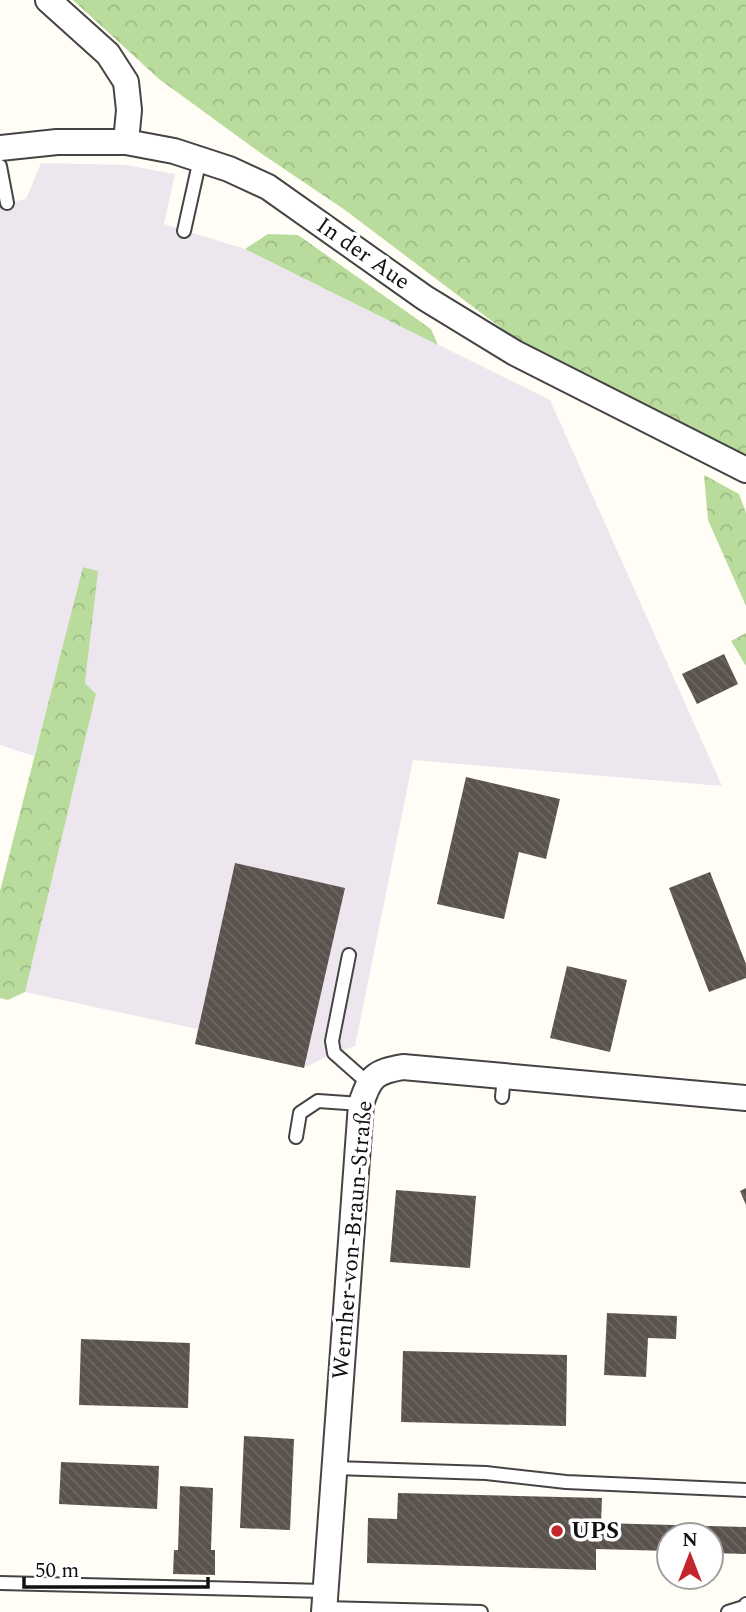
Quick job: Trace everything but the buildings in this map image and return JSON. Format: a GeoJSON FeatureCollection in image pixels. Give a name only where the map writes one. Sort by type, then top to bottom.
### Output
{"type":"FeatureCollection","features":[{"type":"Feature","properties":{"kind":"street"},"geometry":{"type":"LineString","coordinates":[[48,0],[108,54],[126,82],[129,110],[127,142]]}},
{"type":"Feature","properties":{"kind":"street","name":"In der Aue"},"geometry":{"type":"LineString","coordinates":[[0,148],[57,142],[127,142],[174,151],[229,169],[268,187],[425,298],[515,353],[746,470]]}},
{"type":"Feature","properties":{"kind":"street","name":"Wernher-von-Braun-Straße"},"geometry":{"type":"LineString","coordinates":[[324,1604],[365,1093],[384,1070],[402,1059],[503,1087],[746,1098]]}},
{"type":"Feature","properties":{"kind":"lane"},"geometry":{"type":"LineString","coordinates":[[184,231],[200,159]]}},
{"type":"Feature","properties":{"kind":"lane"},"geometry":{"type":"LineString","coordinates":[[0,166],[6,203]]}},
{"type":"Feature","properties":{"kind":"lane"},"geometry":{"type":"LineString","coordinates":[[296,1137],[300,1113],[318,1101],[365,1093],[334,1053],[332,1041],[349,955]]}},
{"type":"Feature","properties":{"kind":"lane"},"geometry":{"type":"LineString","coordinates":[[335,1468],[486,1473],[566,1482],[746,1490]]}},
{"type":"Feature","properties":{"kind":"lane"},"geometry":{"type":"LineString","coordinates":[[0,1583],[182,1586],[324,1604],[481,1612]]}},
{"type":"Feature","properties":{"kind":"lane"},"geometry":{"type":"LineString","coordinates":[[728,1612],[746,1604]]}},
{"type":"Feature","properties":{"kind":"shaded area"},"geometry":{"type":"Polygon","coordinates":[[[41,163],[126,165],[175,174],[164,224],[245,249],[550,400],[722,786],[413,760],[355,1046],[304,1068],[195,1044],[197,1029],[25,992],[96,694],[85,684],[97,571],[84,567],[34,756],[0,745],[0,204],[26,199],[41,163]]]}},
{"type":"Feature","properties":{"kind":"green space"},"geometry":{"type":"Polygon","coordinates":[[[73,0],[746,0],[746,455],[521,343],[345,210],[159,79],[73,0]]]}},
{"type":"Feature","properties":{"kind":"green space"},"geometry":{"type":"Polygon","coordinates":[[[268,234],[298,235],[431,329],[438,345],[245,249],[268,234]]]}},
{"type":"Feature","properties":{"kind":"green space"},"geometry":{"type":"Polygon","coordinates":[[[704,475],[739,494],[746,513],[746,606],[708,520],[704,475]]]}},
{"type":"Feature","properties":{"kind":"green space"},"geometry":{"type":"Polygon","coordinates":[[[83,567],[98,571],[85,683],[96,694],[25,992],[8,1000],[0,998],[0,891],[83,567]]]}},
{"type":"Feature","properties":{"kind":"green space"},"geometry":{"type":"Polygon","coordinates":[[[746,633],[746,666],[731,641],[746,633]]]}},
{"type":"Feature","properties":{"kind":"place","name":"UPS"},"geometry":{"type":"Point","coordinates":[557,1531]}}]}
